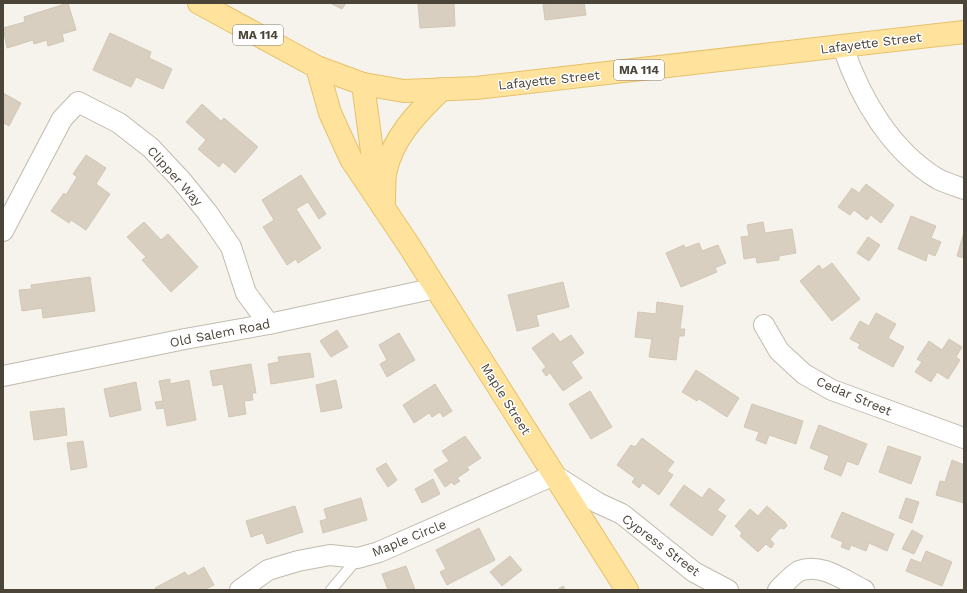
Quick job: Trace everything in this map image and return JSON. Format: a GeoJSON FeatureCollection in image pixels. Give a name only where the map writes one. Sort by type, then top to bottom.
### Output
{"type":"FeatureCollection","features":[{"type":"Feature","properties":{"kind":"main road","name":"Lafayette Street"},"geometry":{"type":"LineString","coordinates":[[199,3],[317,67],[363,84],[404,90],[476,88],[964,32]]}},
{"type":"Feature","properties":{"kind":"main road","name":"Maple Street"},"geometry":{"type":"LineString","coordinates":[[317,67],[330,113],[351,159],[436,288],[627,590]]}},
{"type":"Feature","properties":{"kind":"main road","name":"Maple Street"},"geometry":{"type":"LineString","coordinates":[[363,84],[374,166],[384,208]]}},
{"type":"Feature","properties":{"kind":"main road"},"geometry":{"type":"LineString","coordinates":[[384,208],[385,173],[393,148],[420,110],[442,90]]}},
{"type":"Feature","properties":{"kind":"street"},"geometry":{"type":"LineString","coordinates":[[843,47],[851,73],[867,103],[902,149],[919,166],[939,179],[964,189]]}},
{"type":"Feature","properties":{"kind":"street","name":"Clipper Way"},"geometry":{"type":"LineString","coordinates":[[3,231],[62,120],[78,102],[119,123],[151,148],[181,180],[207,212],[231,248],[246,293],[269,324]]}},
{"type":"Feature","properties":{"kind":"street","name":"Old Salem Road"},"geometry":{"type":"LineString","coordinates":[[3,376],[185,339],[269,324],[436,288]]}},
{"type":"Feature","properties":{"kind":"street","name":"Cedar Street"},"geometry":{"type":"LineString","coordinates":[[764,325],[779,351],[804,374],[832,390],[964,438]]}},
{"type":"Feature","properties":{"kind":"street","name":"Maple Circle"},"geometry":{"type":"LineString","coordinates":[[240,590],[268,570],[298,561],[330,555],[358,558],[379,552],[554,475]]}},
{"type":"Feature","properties":{"kind":"street","name":"Cypress Street"},"geometry":{"type":"LineString","coordinates":[[554,475],[598,503],[622,514],[694,572],[728,590]]}},
{"type":"Feature","properties":{"kind":"street"},"geometry":{"type":"LineString","coordinates":[[778,590],[798,572],[812,568],[824,570],[864,590]]}},
{"type":"Feature","properties":{"kind":"lane"},"geometry":{"type":"LineString","coordinates":[[331,590],[358,558]]}},
{"type":"Feature","properties":{"kind":"building"},"geometry":{"type":"Polygon","coordinates":[[[68,3],[76,30],[62,34],[64,41],[48,46],[47,40],[34,44],[33,40],[7,48],[3,28],[25,22],[24,17],[68,3]]]}},
{"type":"Feature","properties":{"kind":"building"},"geometry":{"type":"Polygon","coordinates":[[[330,3],[346,3],[342,9],[330,3]]]}},
{"type":"Feature","properties":{"kind":"building"},"geometry":{"type":"Polygon","coordinates":[[[418,3],[454,3],[455,26],[420,28],[418,3]]]}},
{"type":"Feature","properties":{"kind":"building"},"geometry":{"type":"Polygon","coordinates":[[[543,3],[584,3],[586,15],[545,20],[543,3]]]}},
{"type":"Feature","properties":{"kind":"building"},"geometry":{"type":"Polygon","coordinates":[[[110,33],[151,52],[149,58],[172,69],[163,89],[136,77],[131,87],[93,70],[110,33]]]}},
{"type":"Feature","properties":{"kind":"building"},"geometry":{"type":"Polygon","coordinates":[[[3,93],[21,103],[9,126],[4,123],[3,125],[3,93]]]}},
{"type":"Feature","properties":{"kind":"building"},"geometry":{"type":"Polygon","coordinates":[[[202,104],[221,121],[224,118],[258,147],[235,173],[223,162],[219,167],[198,149],[206,140],[186,122],[202,104]]]}},
{"type":"Feature","properties":{"kind":"building"},"geometry":{"type":"Polygon","coordinates":[[[86,155],[106,168],[96,184],[110,194],[86,230],[71,220],[69,223],[51,211],[64,193],[66,195],[77,177],[73,174],[86,155]]]}},
{"type":"Feature","properties":{"kind":"building"},"geometry":{"type":"Polygon","coordinates":[[[301,175],[326,214],[319,219],[308,202],[296,209],[321,248],[298,263],[296,259],[287,265],[263,227],[274,220],[262,200],[301,175]]]}},
{"type":"Feature","properties":{"kind":"building"},"geometry":{"type":"Polygon","coordinates":[[[866,184],[894,205],[881,223],[871,215],[867,220],[854,210],[850,215],[838,207],[852,188],[859,193],[866,184]]]}},
{"type":"Feature","properties":{"kind":"building"},"geometry":{"type":"Polygon","coordinates":[[[911,216],[936,226],[931,238],[941,242],[935,256],[928,253],[926,261],[898,249],[911,216]]]}},
{"type":"Feature","properties":{"kind":"building"},"geometry":{"type":"Polygon","coordinates":[[[144,222],[161,240],[168,234],[198,267],[171,292],[142,260],[146,257],[127,237],[144,222]]]}},
{"type":"Feature","properties":{"kind":"building"},"geometry":{"type":"Polygon","coordinates":[[[763,222],[765,233],[792,229],[796,253],[779,256],[779,260],[757,263],[756,257],[744,259],[741,237],[749,236],[747,225],[763,222]]]}},
{"type":"Feature","properties":{"kind":"building"},"geometry":{"type":"Polygon","coordinates":[[[964,232],[964,258],[957,256],[964,232]]]}},
{"type":"Feature","properties":{"kind":"building"},"geometry":{"type":"Polygon","coordinates":[[[868,237],[880,245],[869,261],[857,253],[868,237]]]}},
{"type":"Feature","properties":{"kind":"building"},"geometry":{"type":"Polygon","coordinates":[[[699,243],[702,251],[718,245],[726,263],[715,268],[717,272],[681,287],[666,253],[684,245],[685,248],[699,243]]]}},
{"type":"Feature","properties":{"kind":"building"},"geometry":{"type":"Polygon","coordinates":[[[832,263],[860,299],[832,321],[800,281],[819,265],[822,270],[832,263]]]}},
{"type":"Feature","properties":{"kind":"building"},"geometry":{"type":"Polygon","coordinates":[[[90,277],[95,311],[43,318],[42,308],[22,311],[19,290],[32,289],[31,285],[90,277]]]}},
{"type":"Feature","properties":{"kind":"building"},"geometry":{"type":"Polygon","coordinates":[[[563,282],[569,307],[536,315],[539,326],[517,331],[508,295],[563,282]]]}},
{"type":"Feature","properties":{"kind":"building"},"geometry":{"type":"Polygon","coordinates":[[[657,302],[683,306],[680,329],[685,329],[684,336],[679,336],[676,360],[649,357],[652,339],[635,337],[638,312],[656,314],[657,302]]]}},
{"type":"Feature","properties":{"kind":"building"},"geometry":{"type":"Polygon","coordinates":[[[876,313],[896,324],[888,338],[904,347],[893,367],[858,348],[860,344],[850,339],[860,321],[869,326],[876,313]]]}},
{"type":"Feature","properties":{"kind":"building"},"geometry":{"type":"Polygon","coordinates":[[[337,330],[348,347],[331,357],[320,341],[337,330]]]}},
{"type":"Feature","properties":{"kind":"building"},"geometry":{"type":"Polygon","coordinates":[[[399,333],[415,360],[387,377],[380,364],[387,360],[379,345],[399,333]]]}},
{"type":"Feature","properties":{"kind":"building"},"geometry":{"type":"Polygon","coordinates":[[[553,333],[560,342],[571,335],[584,353],[571,362],[582,378],[563,391],[550,373],[546,376],[542,370],[546,367],[532,348],[553,333]]]}},
{"type":"Feature","properties":{"kind":"building"},"geometry":{"type":"Polygon","coordinates":[[[949,339],[962,347],[956,357],[960,360],[948,379],[937,372],[931,382],[915,372],[922,362],[917,359],[929,341],[942,350],[949,339]]]}},
{"type":"Feature","properties":{"kind":"building"},"geometry":{"type":"Polygon","coordinates":[[[310,353],[314,377],[271,384],[268,364],[279,362],[278,357],[310,353]]]}},
{"type":"Feature","properties":{"kind":"building"},"geometry":{"type":"Polygon","coordinates":[[[251,364],[256,393],[252,393],[253,400],[244,401],[246,414],[229,417],[223,384],[213,386],[210,371],[251,364]]]}},
{"type":"Feature","properties":{"kind":"building"},"geometry":{"type":"Polygon","coordinates":[[[696,370],[739,398],[727,417],[699,399],[697,401],[682,392],[696,370]]]}},
{"type":"Feature","properties":{"kind":"building"},"geometry":{"type":"Polygon","coordinates":[[[170,379],[170,384],[189,380],[196,420],[167,426],[164,408],[157,409],[155,402],[163,401],[159,381],[170,379]]]}},
{"type":"Feature","properties":{"kind":"building"},"geometry":{"type":"Polygon","coordinates":[[[336,380],[342,408],[321,412],[316,385],[336,380]]]}},
{"type":"Feature","properties":{"kind":"building"},"geometry":{"type":"Polygon","coordinates":[[[136,382],[141,410],[110,417],[104,389],[136,382]]]}},
{"type":"Feature","properties":{"kind":"building"},"geometry":{"type":"Polygon","coordinates":[[[435,384],[452,411],[443,417],[440,412],[432,417],[429,413],[414,423],[403,405],[435,384]]]}},
{"type":"Feature","properties":{"kind":"building"},"geometry":{"type":"Polygon","coordinates":[[[590,391],[612,427],[591,439],[569,404],[590,391]]]}},
{"type":"Feature","properties":{"kind":"building"},"geometry":{"type":"Polygon","coordinates":[[[752,404],[803,421],[796,444],[769,435],[766,444],[756,440],[759,432],[744,427],[752,404]]]}},
{"type":"Feature","properties":{"kind":"building"},"geometry":{"type":"Polygon","coordinates":[[[64,408],[67,435],[34,440],[30,412],[64,408]]]}},
{"type":"Feature","properties":{"kind":"building"},"geometry":{"type":"Polygon","coordinates":[[[819,425],[867,444],[858,465],[847,461],[841,476],[824,469],[829,456],[810,448],[819,425]]]}},
{"type":"Feature","properties":{"kind":"building"},"geometry":{"type":"Polygon","coordinates":[[[465,436],[481,458],[467,467],[469,470],[457,478],[460,481],[454,485],[452,482],[445,487],[434,470],[449,461],[442,451],[465,436]]]}},
{"type":"Feature","properties":{"kind":"building"},"geometry":{"type":"Polygon","coordinates":[[[642,438],[674,462],[667,471],[673,475],[659,495],[643,483],[639,488],[632,482],[635,478],[617,465],[631,445],[635,447],[642,438]]]}},
{"type":"Feature","properties":{"kind":"building"},"geometry":{"type":"Polygon","coordinates":[[[83,441],[87,467],[71,470],[67,443],[83,441]]]}},
{"type":"Feature","properties":{"kind":"building"},"geometry":{"type":"Polygon","coordinates":[[[888,446],[921,457],[911,484],[879,472],[888,446]]]}},
{"type":"Feature","properties":{"kind":"building"},"geometry":{"type":"Polygon","coordinates":[[[952,460],[964,465],[964,503],[936,495],[940,481],[945,482],[952,460]]]}},
{"type":"Feature","properties":{"kind":"building"},"geometry":{"type":"Polygon","coordinates":[[[386,463],[397,480],[388,487],[376,469],[386,463]]]}},
{"type":"Feature","properties":{"kind":"building"},"geometry":{"type":"Polygon","coordinates":[[[433,479],[440,494],[422,503],[415,489],[433,479]]]}},
{"type":"Feature","properties":{"kind":"building"},"geometry":{"type":"Polygon","coordinates":[[[684,485],[702,498],[709,488],[725,500],[717,510],[726,516],[712,536],[670,505],[684,485]]]}},
{"type":"Feature","properties":{"kind":"building"},"geometry":{"type":"Polygon","coordinates":[[[361,498],[367,520],[323,533],[320,521],[327,519],[324,509],[361,498]]]}},
{"type":"Feature","properties":{"kind":"building"},"geometry":{"type":"Polygon","coordinates":[[[906,498],[919,502],[912,523],[899,518],[906,498]]]}},
{"type":"Feature","properties":{"kind":"building"},"geometry":{"type":"Polygon","coordinates":[[[295,506],[303,532],[267,544],[263,533],[251,537],[246,521],[295,506]]]}},
{"type":"Feature","properties":{"kind":"building"},"geometry":{"type":"Polygon","coordinates":[[[767,506],[785,522],[787,526],[784,529],[780,528],[770,539],[774,544],[771,548],[766,544],[758,552],[740,536],[742,533],[735,526],[750,509],[758,516],[767,506]]]}},
{"type":"Feature","properties":{"kind":"building"},"geometry":{"type":"Polygon","coordinates":[[[842,512],[894,534],[887,551],[869,543],[866,551],[851,545],[849,550],[841,547],[843,542],[831,537],[842,512]]]}},
{"type":"Feature","properties":{"kind":"building"},"geometry":{"type":"Polygon","coordinates":[[[479,528],[495,560],[447,585],[440,572],[446,569],[436,550],[479,528]]]}},
{"type":"Feature","properties":{"kind":"building"},"geometry":{"type":"Polygon","coordinates":[[[912,530],[923,536],[914,554],[902,549],[912,530]]]}},
{"type":"Feature","properties":{"kind":"building"},"geometry":{"type":"Polygon","coordinates":[[[926,551],[952,562],[942,586],[906,571],[911,559],[921,563],[926,551]]]}},
{"type":"Feature","properties":{"kind":"building"},"geometry":{"type":"Polygon","coordinates":[[[510,556],[522,570],[502,586],[490,572],[510,556]]]}},
{"type":"Feature","properties":{"kind":"building"},"geometry":{"type":"Polygon","coordinates":[[[406,566],[415,590],[388,590],[382,574],[406,566]]]}},
{"type":"Feature","properties":{"kind":"building"},"geometry":{"type":"Polygon","coordinates":[[[204,567],[214,585],[204,590],[157,590],[155,588],[185,572],[188,576],[204,567]]]}},
{"type":"Feature","properties":{"kind":"building"},"geometry":{"type":"Polygon","coordinates":[[[563,586],[566,590],[557,590],[563,586]]]}}]}
